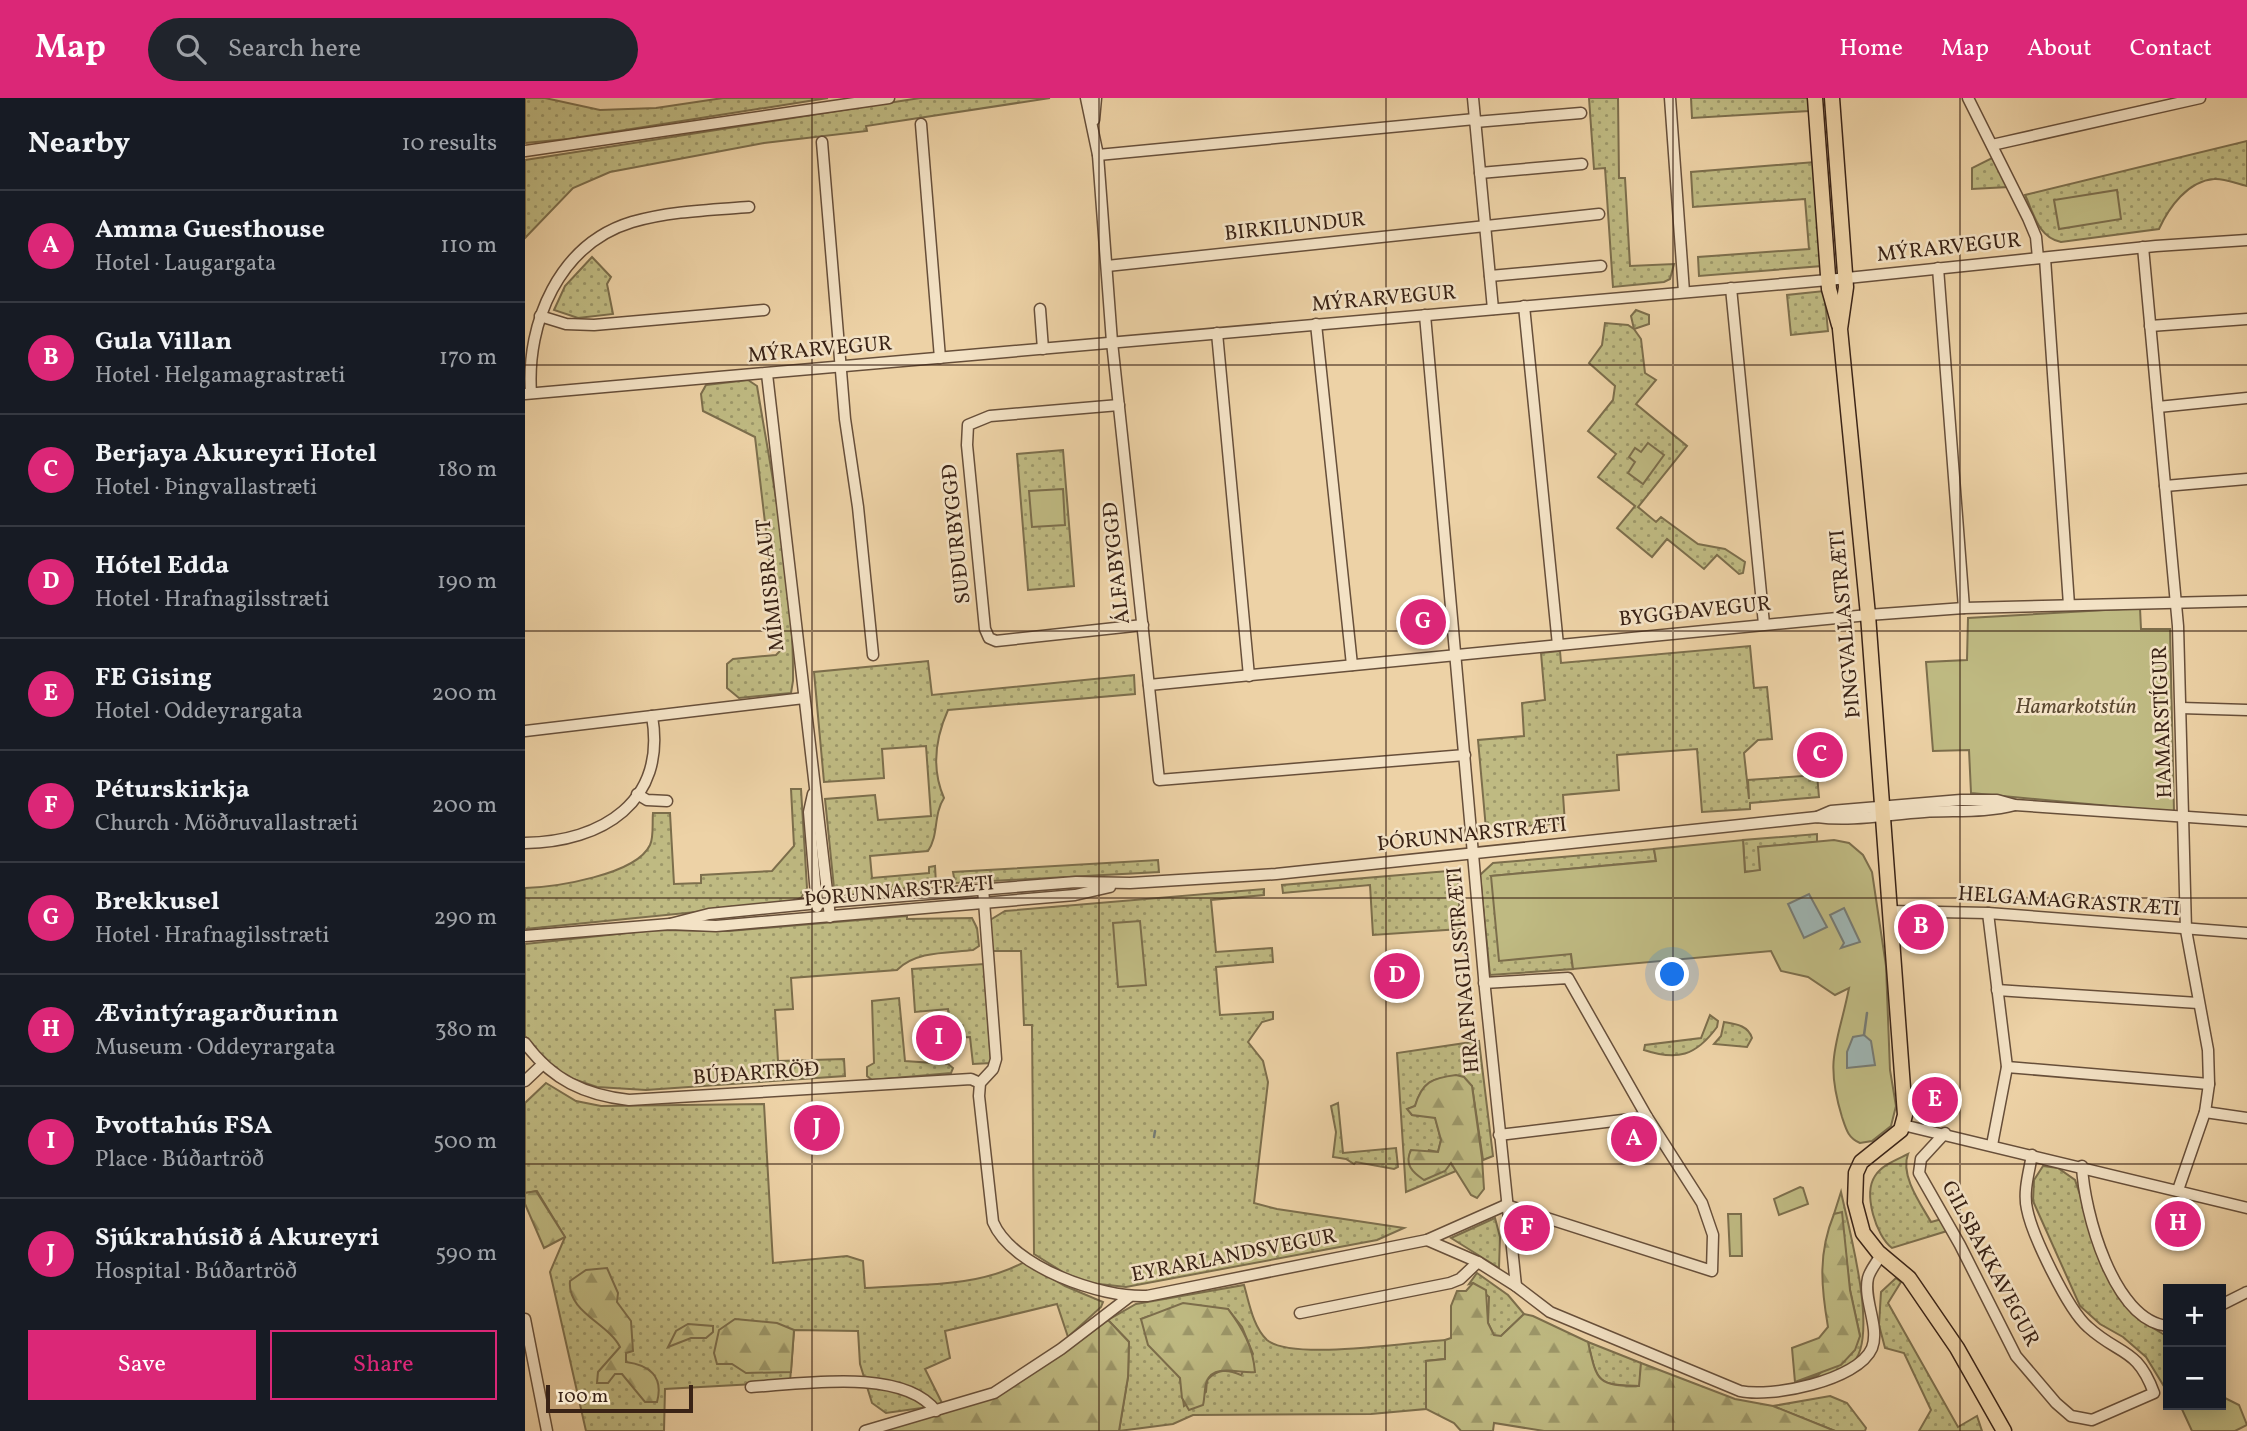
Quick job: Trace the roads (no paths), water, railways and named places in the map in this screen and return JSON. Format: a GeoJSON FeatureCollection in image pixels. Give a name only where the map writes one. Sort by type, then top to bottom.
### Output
{"type":"FeatureCollection","features":[{"type":"Feature","properties":{"kind":"main road","name":"ÞINGVALLASTRÆTI"},"geometry":{"type":"LineString","coordinates":[[1815,98],[1828,280],[1831,302],[1840,329]]}},
{"type":"Feature","properties":{"kind":"main road","name":"ÞINGVALLASTRÆTI"},"geometry":{"type":"LineString","coordinates":[[1832,98],[1845,278],[1840,329],[1868,615],[1904,1098],[1903,1125]]}},
{"type":"Feature","properties":{"kind":"main road"},"geometry":{"type":"LineString","coordinates":[[1903,1125],[1893,1138],[1861,1162],[1856,1174],[1855,1203],[1863,1233],[1881,1255],[1909,1278],[1957,1348],[2004,1431]]}},
{"type":"Feature","properties":{"kind":"street"},"geometry":{"type":"LineString","coordinates":[[525,150],[888,98]]}},
{"type":"Feature","properties":{"kind":"street"},"geometry":{"type":"LineString","coordinates":[[1086,98],[1094,123]]}},
{"type":"Feature","properties":{"kind":"street"},"geometry":{"type":"LineString","coordinates":[[1094,123],[1096,98]]}},
{"type":"Feature","properties":{"kind":"street"},"geometry":{"type":"LineString","coordinates":[[1473,98],[1493,309]]}},
{"type":"Feature","properties":{"kind":"street"},"geometry":{"type":"LineString","coordinates":[[1670,98],[1684,292]]}},
{"type":"Feature","properties":{"kind":"street"},"geometry":{"type":"LineString","coordinates":[[1968,98],[2028,218],[2042,258],[2069,605]]}},
{"type":"Feature","properties":{"kind":"street"},"geometry":{"type":"LineString","coordinates":[[1992,145],[2200,98]]}},
{"type":"Feature","properties":{"kind":"street"},"geometry":{"type":"LineString","coordinates":[[1098,155],[1475,120],[1581,113]]}},
{"type":"Feature","properties":{"kind":"street","name":"ÁLFABYGGÐ"},"geometry":{"type":"LineString","coordinates":[[1094,123],[1112,342],[1159,780],[1465,755]]}},
{"type":"Feature","properties":{"kind":"street"},"geometry":{"type":"LineString","coordinates":[[921,124],[940,358]]}},
{"type":"Feature","properties":{"kind":"street"},"geometry":{"type":"LineString","coordinates":[[822,142],[840,368],[873,655]]}},
{"type":"Feature","properties":{"kind":"street"},"geometry":{"type":"LineString","coordinates":[[1481,173],[1582,164]]}},
{"type":"Feature","properties":{"kind":"street"},"geometry":{"type":"LineString","coordinates":[[528,394],[530,355],[540,316],[560,275],[584,250],[630,223],[667,215],[749,207]]}},
{"type":"Feature","properties":{"kind":"street","name":"BIRKILUNDUR"},"geometry":{"type":"LineString","coordinates":[[1107,266],[1599,214]]}},
{"type":"Feature","properties":{"kind":"street","name":"MÝRARVEGUR"},"geometry":{"type":"LineString","coordinates":[[528,394],[1828,280],[2143,247],[2247,240]]}},
{"type":"Feature","properties":{"kind":"street","name":"HAMARSTÍGUR"},"geometry":{"type":"LineString","coordinates":[[2143,247],[2176,602],[2186,817],[2186,930],[2208,1050],[2209,1084],[2204,1112],[2178,1190]]}},
{"type":"Feature","properties":{"kind":"street"},"geometry":{"type":"LineString","coordinates":[[1490,276],[1601,267]]}},
{"type":"Feature","properties":{"kind":"street"},"geometry":{"type":"LineString","coordinates":[[1938,268],[1964,608]]}},
{"type":"Feature","properties":{"kind":"street"},"geometry":{"type":"LineString","coordinates":[[1731,288],[1764,624]]}},
{"type":"Feature","properties":{"kind":"street"},"geometry":{"type":"LineString","coordinates":[[1524,306],[1558,645]]}},
{"type":"Feature","properties":{"kind":"street"},"geometry":{"type":"LineString","coordinates":[[1039,309],[1043,349]]}},
{"type":"Feature","properties":{"kind":"street"},"geometry":{"type":"LineString","coordinates":[[540,316],[582,326],[764,310]]}},
{"type":"Feature","properties":{"kind":"street","name":"HRAFNAGILSSTRÆTI"},"geometry":{"type":"LineString","coordinates":[[1425,315],[1484,984],[1516,1286]]}},
{"type":"Feature","properties":{"kind":"street"},"geometry":{"type":"LineString","coordinates":[[2150,326],[2247,319]]}},
{"type":"Feature","properties":{"kind":"street"},"geometry":{"type":"LineString","coordinates":[[1316,324],[1352,666]]}},
{"type":"Feature","properties":{"kind":"street"},"geometry":{"type":"LineString","coordinates":[[1217,333],[1249,676]]}},
{"type":"Feature","properties":{"kind":"street","name":"MÍMISBRAUT"},"geometry":{"type":"LineString","coordinates":[[767,374],[814,792],[820,811],[824,918]]}},
{"type":"Feature","properties":{"kind":"street"},"geometry":{"type":"LineString","coordinates":[[2158,407],[2247,398]]}},
{"type":"Feature","properties":{"kind":"street","name":"SUÐURBYGGÐ"},"geometry":{"type":"LineString","coordinates":[[1119,405],[991,416],[968,425],[967,445],[985,629],[989,638],[996,641],[1143,625]]}},
{"type":"Feature","properties":{"kind":"street"},"geometry":{"type":"LineString","coordinates":[[2165,486],[2247,479]]}},
{"type":"Feature","properties":{"kind":"street","name":"BYGGÐAVEGUR"},"geometry":{"type":"LineString","coordinates":[[1149,685],[1868,615],[1964,608],[2247,601]]}},
{"type":"Feature","properties":{"kind":"street"},"geometry":{"type":"LineString","coordinates":[[525,731],[804,698]]}},
{"type":"Feature","properties":{"kind":"street"},"geometry":{"type":"LineString","coordinates":[[2181,708],[2247,710]]}},
{"type":"Feature","properties":{"kind":"street"},"geometry":{"type":"LineString","coordinates":[[525,843],[570,840],[588,834],[620,815],[637,794],[650,768],[654,750],[652,716]]}},
{"type":"Feature","properties":{"kind":"street"},"geometry":{"type":"LineString","coordinates":[[637,794],[647,800],[667,801]]}},
{"type":"Feature","properties":{"kind":"street","name":"ÞÓRUNNARSTRÆTI"},"geometry":{"type":"LineString","coordinates":[[670,924],[709,914],[823,902],[1076,882],[1130,883],[1276,874],[1817,817],[1835,820],[1882,810],[1994,811],[2015,805],[2247,821]]}},
{"type":"Feature","properties":{"kind":"street","name":"ÞÓRUNNARSTRÆTI"},"geometry":{"type":"LineString","coordinates":[[525,936],[670,924],[716,926],[984,904],[1076,895],[1130,883]]}},
{"type":"Feature","properties":{"kind":"street"},"geometry":{"type":"LineString","coordinates":[[980,1083],[993,1069],[996,1059],[983,888]]}},
{"type":"Feature","properties":{"kind":"street","name":"HELGAMAGRASTRÆTI"},"geometry":{"type":"LineString","coordinates":[[1889,911],[1989,913],[2247,933]]}},
{"type":"Feature","properties":{"kind":"street"},"geometry":{"type":"LineString","coordinates":[[1989,913],[2007,1067],[1992,1145]]}},
{"type":"Feature","properties":{"kind":"street"},"geometry":{"type":"LineString","coordinates":[[1484,984],[1568,978],[1647,1117],[1705,1210],[1713,1235],[1712,1271],[1506,1205]]}},
{"type":"Feature","properties":{"kind":"street"},"geometry":{"type":"LineString","coordinates":[[1997,990],[2198,1003]]}},
{"type":"Feature","properties":{"kind":"street","name":"BÚÐARTRÖÐ"},"geometry":{"type":"LineString","coordinates":[[525,1043],[557,1078],[585,1092],[629,1100],[971,1080],[980,1083]]}},
{"type":"Feature","properties":{"kind":"street"},"geometry":{"type":"LineString","coordinates":[[525,1081],[543,1063]]}},
{"type":"Feature","properties":{"kind":"street"},"geometry":{"type":"LineString","coordinates":[[2007,1067],[2209,1084]]}},
{"type":"Feature","properties":{"kind":"street","name":"EYRARLANDSVEGUR"},"geometry":{"type":"LineString","coordinates":[[980,1083],[993,1222],[999,1234],[1026,1257],[1066,1280],[1100,1292],[1129,1297],[1200,1287],[1427,1240],[1506,1205]]}},
{"type":"Feature","properties":{"kind":"street"},"geometry":{"type":"LineString","coordinates":[[2204,1112],[2247,1118]]}},
{"type":"Feature","properties":{"kind":"street"},"geometry":{"type":"LineString","coordinates":[[1499,1135],[1647,1117]]}},
{"type":"Feature","properties":{"kind":"street"},"geometry":{"type":"LineString","coordinates":[[1903,1125],[2082,1166],[2247,1208]]}},
{"type":"Feature","properties":{"kind":"street","name":"GILSBAKKAVEGUR"},"geometry":{"type":"LineString","coordinates":[[1945,1133],[1921,1159],[1919,1173],[1960,1245],[2016,1356],[2071,1416],[2082,1420],[2102,1416],[2154,1393],[2145,1369],[2136,1359],[2085,1325],[2043,1252],[2026,1207],[2032,1156]]}},
{"type":"Feature","properties":{"kind":"street"},"geometry":{"type":"LineString","coordinates":[[2082,1166],[2089,1214],[2121,1292],[2144,1316],[2163,1324]]}},
{"type":"Feature","properties":{"kind":"street"},"geometry":{"type":"LineString","coordinates":[[1427,1240],[1478,1262],[1516,1286],[1536,1304],[1559,1316],[1728,1387],[1761,1395],[1786,1392],[1841,1374],[1869,1352],[1873,1340],[1868,1277],[1881,1255]]}},
{"type":"Feature","properties":{"kind":"street"},"geometry":{"type":"LineString","coordinates":[[1300,1313],[1450,1283],[1460,1279],[1478,1262]]}},
{"type":"Feature","properties":{"kind":"street"},"geometry":{"type":"LineString","coordinates":[[2226,1302],[2247,1292]]}},
{"type":"Feature","properties":{"kind":"street"},"geometry":{"type":"LineString","coordinates":[[866,1431],[994,1393],[1061,1349],[1129,1297]]}},
{"type":"Feature","properties":{"kind":"street"},"geometry":{"type":"LineString","coordinates":[[525,1319],[547,1431]]}},
{"type":"Feature","properties":{"kind":"street"},"geometry":{"type":"LineString","coordinates":[[751,1387],[846,1381],[870,1384],[915,1393],[929,1402],[936,1412]]}},
{"type":"Feature","properties":{"kind":"water"},"geometry":{"type":"Polygon","coordinates":[[[1809,894],[1827,927],[1804,938],[1788,904],[1809,894]]]}},
{"type":"Feature","properties":{"kind":"water"},"geometry":{"type":"Polygon","coordinates":[[[1844,908],[1860,942],[1841,948],[1844,943],[1830,915],[1844,908]]]}},
{"type":"Feature","properties":{"kind":"water"},"geometry":{"type":"Polygon","coordinates":[[[1864,1035],[1871,1041],[1875,1065],[1847,1068],[1847,1052],[1853,1037],[1864,1035]]]}},
{"type":"Feature","properties":{"kind":"waterway"},"geometry":{"type":"LineString","coordinates":[[1864,1035],[1867,1013]]}},
{"type":"Feature","properties":{"kind":"waterway"},"geometry":{"type":"LineString","coordinates":[[1154,1137],[1155,1131]]}},
{"type":"Feature","properties":{"kind":"place","name":"Brekkusel"},"geometry":{"type":"Point","coordinates":[1423,622]}},
{"type":"Feature","properties":{"kind":"place","name":"Berjaya Akureyri Hotel"},"geometry":{"type":"Point","coordinates":[1820,755]}},
{"type":"Feature","properties":{"kind":"place","name":"Gula Villan"},"geometry":{"type":"Point","coordinates":[1921,927]}},
{"type":"Feature","properties":{"kind":"place","name":"Hótel Edda"},"geometry":{"type":"Point","coordinates":[1397,976]}},
{"type":"Feature","properties":{"kind":"place","name":"Þvottahús FSA"},"geometry":{"type":"Point","coordinates":[939,1038]}},
{"type":"Feature","properties":{"kind":"place","name":"FE Gising"},"geometry":{"type":"Point","coordinates":[1935,1100]}},
{"type":"Feature","properties":{"kind":"place","name":"Sjúkrahúsið á Akureyri"},"geometry":{"type":"Point","coordinates":[817,1128]}},
{"type":"Feature","properties":{"kind":"place","name":"Amma Guesthouse"},"geometry":{"type":"Point","coordinates":[1634,1139]}},
{"type":"Feature","properties":{"kind":"place","name":"Ævintýragarðurinn"},"geometry":{"type":"Point","coordinates":[2178,1224]}},
{"type":"Feature","properties":{"kind":"place","name":"Péturskirkja"},"geometry":{"type":"Point","coordinates":[1527,1228]}},
{"type":"Feature","properties":{"kind":"park label","name":"Hamarkotstún"},"geometry":{"type":"Point","coordinates":[2076,707]}}]}
